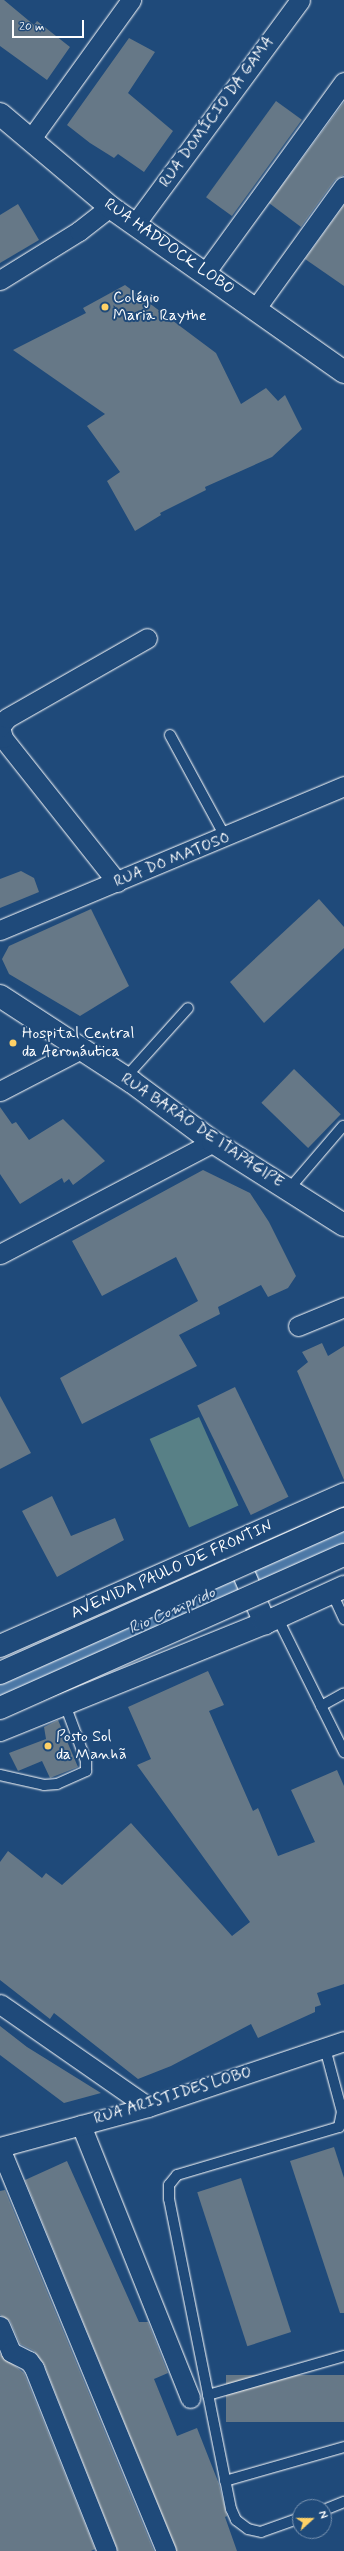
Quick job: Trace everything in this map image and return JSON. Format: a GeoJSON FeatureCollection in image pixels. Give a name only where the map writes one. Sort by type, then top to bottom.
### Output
{"type":"FeatureCollection","features":[{"type":"Feature","properties":{"kind":"main road","name":"RUA HADDOCK LOBO"},"geometry":{"type":"LineString","coordinates":[[0,114],[110,207],[256,308],[344,372]]}},
{"type":"Feature","properties":{"kind":"main road","name":"RUA BARÃO DE ITAPAGIPE"},"geometry":{"type":"LineString","coordinates":[[0,996],[79,1050],[125,1078],[213,1142],[344,1225]]}},
{"type":"Feature","properties":{"kind":"main road","name":"AVENIDA PAULO DE FRONTIN"},"geometry":{"type":"LineString","coordinates":[[0,1646],[344,1494]]}},
{"type":"Feature","properties":{"kind":"main road"},"geometry":{"type":"LineString","coordinates":[[0,1672],[344,1519]]}},
{"type":"Feature","properties":{"kind":"main road"},"geometry":{"type":"LineString","coordinates":[[230,1544],[271,1620]]}},
{"type":"Feature","properties":{"kind":"main road"},"geometry":{"type":"LineString","coordinates":[[0,1708],[344,1555]]}},
{"type":"Feature","properties":{"kind":"main road"},"geometry":{"type":"LineString","coordinates":[[0,1730],[64,1702],[271,1620],[338,1590]]}},
{"type":"Feature","properties":{"kind":"street"},"geometry":{"type":"LineString","coordinates":[[30,140],[130,0]]}},
{"type":"Feature","properties":{"kind":"street","name":"RUA DOMÍCIO DA GAMA"},"geometry":{"type":"LineString","coordinates":[[135,224],[300,0]]}},
{"type":"Feature","properties":{"kind":"street"},"geometry":{"type":"LineString","coordinates":[[205,273],[344,82]]}},
{"type":"Feature","properties":{"kind":"street"},"geometry":{"type":"LineString","coordinates":[[256,308],[344,186]]}},
{"type":"Feature","properties":{"kind":"street"},"geometry":{"type":"LineString","coordinates":[[0,280],[79,231],[110,207]]}},
{"type":"Feature","properties":{"kind":"street"},"geometry":{"type":"LineString","coordinates":[[117,882],[3,738],[0,727],[7,718],[148,638]]}},
{"type":"Feature","properties":{"kind":"street","name":"RUA DO MATOSO"},"geometry":{"type":"LineString","coordinates":[[0,930],[226,838],[344,786]]}},
{"type":"Feature","properties":{"kind":"street"},"geometry":{"type":"LineString","coordinates":[[0,1091],[79,1050]]}},
{"type":"Feature","properties":{"kind":"street"},"geometry":{"type":"LineString","coordinates":[[0,1254],[213,1142]]}},
{"type":"Feature","properties":{"kind":"street"},"geometry":{"type":"LineString","coordinates":[[298,1326],[344,1306]]}},
{"type":"Feature","properties":{"kind":"street"},"geometry":{"type":"LineString","coordinates":[[0,2004],[148,2108]]}},
{"type":"Feature","properties":{"kind":"street","name":"RUA ARISTIDES LOBO"},"geometry":{"type":"LineString","coordinates":[[0,2148],[81,2124],[148,2108],[344,2041]]}},
{"type":"Feature","properties":{"kind":"street"},"geometry":{"type":"LineString","coordinates":[[81,2124],[199,2396]]}},
{"type":"Feature","properties":{"kind":"street"},"geometry":{"type":"LineString","coordinates":[[0,2148],[166,2551]]}},
{"type":"Feature","properties":{"kind":"street"},"geometry":{"type":"LineString","coordinates":[[0,2326],[11,2352],[29,2361],[34,2368],[107,2551]]}},
{"type":"Feature","properties":{"kind":"lane"},"geometry":{"type":"LineString","coordinates":[[170,735],[226,838]]}},
{"type":"Feature","properties":{"kind":"lane"},"geometry":{"type":"LineString","coordinates":[[125,1078],[188,1008]]}},
{"type":"Feature","properties":{"kind":"lane"},"geometry":{"type":"LineString","coordinates":[[289,1189],[343,1126]]}},
{"type":"Feature","properties":{"kind":"lane"},"geometry":{"type":"LineString","coordinates":[[338,1590],[344,1619]]}},
{"type":"Feature","properties":{"kind":"lane"},"geometry":{"type":"LineString","coordinates":[[271,1620],[321,1706],[344,1752]]}},
{"type":"Feature","properties":{"kind":"lane"},"geometry":{"type":"LineString","coordinates":[[321,1706],[344,1693]]}},
{"type":"Feature","properties":{"kind":"lane"},"geometry":{"type":"LineString","coordinates":[[0,1775],[44,1785],[57,1784],[86,1771],[86,1761],[64,1702]]}},
{"type":"Feature","properties":{"kind":"lane"},"geometry":{"type":"LineString","coordinates":[[292,2521],[261,2532],[248,2529],[236,2520],[199,2396],[169,2199],[170,2185],[177,2175],[339,2127],[342,2112],[325,2048]]}},
{"type":"Feature","properties":{"kind":"lane"},"geometry":{"type":"LineString","coordinates":[[199,2396],[344,2356]]}},
{"type":"Feature","properties":{"kind":"lane"},"geometry":{"type":"LineString","coordinates":[[225,2480],[344,2447]]}},
{"type":"Feature","properties":{"kind":"lane"},"geometry":{"type":"LineString","coordinates":[[332,2507],[344,2502]]}},
{"type":"Feature","properties":{"kind":"green space"},"geometry":{"type":"Polygon","coordinates":[[[199,1417],[238,1506],[189,1528],[150,1439],[199,1417]]]}},
{"type":"Feature","properties":{"kind":"building"},"geometry":{"type":"Polygon","coordinates":[[[0,0],[4,0],[34,25],[37,21],[70,47],[47,80],[0,46],[0,0]]]}},
{"type":"Feature","properties":{"kind":"building"},"geometry":{"type":"Polygon","coordinates":[[[129,38],[155,52],[128,93],[173,131],[144,172],[118,154],[114,158],[90,143],[67,125],[129,38]]]}},
{"type":"Feature","properties":{"kind":"building"},"geometry":{"type":"Polygon","coordinates":[[[276,101],[302,120],[232,216],[206,197],[276,101]]]}},
{"type":"Feature","properties":{"kind":"building"},"geometry":{"type":"Polygon","coordinates":[[[344,102],[344,175],[335,180],[301,227],[269,203],[344,102]]]}},
{"type":"Feature","properties":{"kind":"building"},"geometry":{"type":"Polygon","coordinates":[[[18,204],[39,240],[0,263],[0,215],[18,204]]]}},
{"type":"Feature","properties":{"kind":"building"},"geometry":{"type":"Polygon","coordinates":[[[344,205],[344,286],[305,259],[344,205]]]}},
{"type":"Feature","properties":{"kind":"building"},"geometry":{"type":"Polygon","coordinates":[[[125,285],[216,353],[241,404],[266,388],[278,401],[285,395],[302,429],[272,457],[205,487],[206,490],[160,513],[161,515],[135,531],[107,481],[120,472],[87,426],[105,414],[13,350],[86,313],[83,308],[125,285]]]}},
{"type":"Feature","properties":{"kind":"building"},"geometry":{"type":"Polygon","coordinates":[[[21,871],[34,878],[39,892],[0,908],[0,879],[21,871]]]}},
{"type":"Feature","properties":{"kind":"building"},"geometry":{"type":"Polygon","coordinates":[[[319,899],[344,927],[344,948],[264,1023],[230,982],[319,899]]]}},
{"type":"Feature","properties":{"kind":"building"},"geometry":{"type":"Polygon","coordinates":[[[91,909],[129,986],[80,1016],[9,974],[2,959],[9,946],[91,909]]]}},
{"type":"Feature","properties":{"kind":"building"},"geometry":{"type":"Polygon","coordinates":[[[294,1069],[341,1114],[308,1148],[261,1103],[294,1069]]]}},
{"type":"Feature","properties":{"kind":"building"},"geometry":{"type":"Polygon","coordinates":[[[0,1107],[12,1124],[16,1122],[29,1140],[63,1119],[105,1161],[73,1185],[69,1179],[64,1183],[62,1178],[20,1204],[0,1174],[0,1107]]]}},
{"type":"Feature","properties":{"kind":"building"},"geometry":{"type":"Polygon","coordinates":[[[203,1170],[250,1193],[269,1222],[296,1276],[288,1288],[268,1297],[261,1285],[218,1307],[220,1314],[179,1335],[197,1366],[82,1424],[60,1378],[198,1301],[176,1257],[102,1296],[72,1241],[203,1170]]]}},
{"type":"Feature","properties":{"kind":"building"},"geometry":{"type":"Polygon","coordinates":[[[322,1343],[328,1356],[344,1346],[344,1480],[297,1371],[308,1362],[302,1352],[322,1343]]]}},
{"type":"Feature","properties":{"kind":"building"},"geometry":{"type":"Polygon","coordinates":[[[235,1387],[288,1497],[251,1515],[197,1405],[235,1387]]]}},
{"type":"Feature","properties":{"kind":"building"},"geometry":{"type":"Polygon","coordinates":[[[0,1396],[31,1453],[0,1469],[0,1396]]]}},
{"type":"Feature","properties":{"kind":"building"},"geometry":{"type":"Polygon","coordinates":[[[52,1496],[71,1536],[115,1518],[124,1540],[57,1577],[22,1511],[52,1496]]]}},
{"type":"Feature","properties":{"kind":"building"},"geometry":{"type":"Polygon","coordinates":[[[208,1671],[224,1705],[209,1711],[253,1811],[258,1808],[278,1856],[315,1842],[291,1790],[337,1770],[344,1786],[344,1984],[317,1993],[321,2005],[315,2007],[315,2012],[258,2038],[251,2024],[171,2066],[138,2079],[54,2013],[50,2019],[0,1980],[0,1862],[8,1851],[42,1878],[46,1873],[62,1885],[131,1823],[232,1936],[250,1922],[137,1765],[151,1759],[128,1707],[208,1671]]]}},
{"type":"Feature","properties":{"kind":"building","name":"Posto Sol da Manhã"},"geometry":{"type":"Polygon","coordinates":[[[58,1720],[78,1767],[50,1778],[42,1761],[18,1771],[9,1753],[46,1739],[44,1727],[58,1720]]]}},
{"type":"Feature","properties":{"kind":"building"},"geometry":{"type":"Polygon","coordinates":[[[0,2026],[27,2047],[101,2093],[64,2103],[0,2055],[0,2026]]]}},
{"type":"Feature","properties":{"kind":"building"},"geometry":{"type":"Polygon","coordinates":[[[334,2147],[344,2178],[344,2313],[340,2313],[290,2161],[334,2147]]]}},
{"type":"Feature","properties":{"kind":"building"},"geometry":{"type":"Polygon","coordinates":[[[67,2161],[139,2322],[148,2322],[168,2373],[154,2379],[177,2436],[197,2428],[219,2484],[227,2516],[225,2517],[237,2551],[177,2551],[25,2180],[67,2161]]]}},
{"type":"Feature","properties":{"kind":"building"},"geometry":{"type":"Polygon","coordinates":[[[241,2178],[291,2332],[247,2346],[197,2192],[241,2178]]]}},
{"type":"Feature","properties":{"kind":"building"},"geometry":{"type":"Polygon","coordinates":[[[5,2190],[154,2551],[118,2551],[44,2364],[34,2351],[20,2344],[10,2321],[0,2315],[0,2191],[5,2190]]]}},
{"type":"Feature","properties":{"kind":"building"},"geometry":{"type":"Polygon","coordinates":[[[0,2354],[24,2373],[95,2549],[91,2551],[0,2551],[0,2354]]]}},
{"type":"Feature","properties":{"kind":"building"},"geometry":{"type":"Polygon","coordinates":[[[226,2375],[344,2375],[344,2422],[226,2422],[226,2375]]]}},
{"type":"Feature","properties":{"kind":"waterway","name":"Rio Comprido"},"geometry":{"type":"LineString","coordinates":[[0,1688],[344,1534]]}},
{"type":"Feature","properties":{"kind":"place","name":"Colégio Maria Raythe"},"geometry":{"type":"Point","coordinates":[105,307]}},
{"type":"Feature","properties":{"kind":"place","name":"Hospital Central da Aeronáutica"},"geometry":{"type":"Point","coordinates":[13,1043]}},
{"type":"Feature","properties":{"kind":"place","name":"Posto Sol da Manhã"},"geometry":{"type":"Point","coordinates":[48,1746]}}]}
